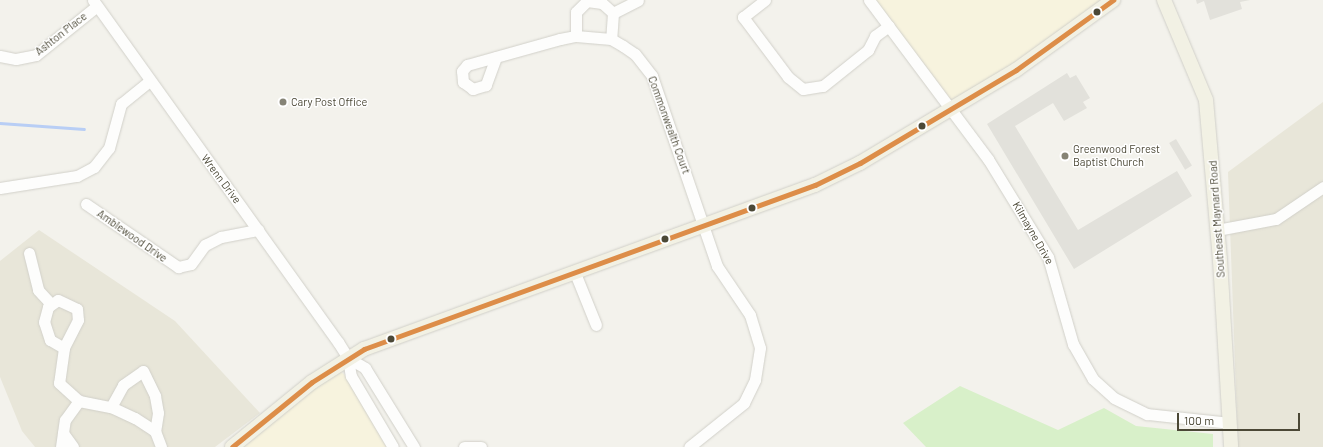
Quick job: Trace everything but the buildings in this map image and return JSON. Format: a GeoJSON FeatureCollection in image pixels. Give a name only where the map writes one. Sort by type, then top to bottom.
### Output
{"type":"FeatureCollection","features":[{"type":"Feature","properties":{"kind":"main road"},"geometry":{"type":"LineString","coordinates":[[232,447],[292,397],[348,358],[401,333],[575,273],[822,182],[951,111],[1113,0]]}},
{"type":"Feature","properties":{"kind":"main road","name":"Southeast Maynard Road"},"geometry":{"type":"LineString","coordinates":[[1164,0],[1205,96],[1218,230],[1231,447]]}},
{"type":"Feature","properties":{"kind":"street"},"geometry":{"type":"LineString","coordinates":[[613,13],[638,0]]}},
{"type":"Feature","properties":{"kind":"street"},"geometry":{"type":"LineString","coordinates":[[765,0],[743,16],[788,77],[803,89],[823,86],[868,50],[875,36],[889,26]]}},
{"type":"Feature","properties":{"kind":"street","name":"Kilmayne Drive"},"geometry":{"type":"LineString","coordinates":[[869,0],[999,175],[1048,256],[1073,344],[1093,379],[1114,398],[1147,414],[1230,423]]}},
{"type":"Feature","properties":{"kind":"street"},"geometry":{"type":"LineString","coordinates":[[576,36],[576,12],[586,1],[602,3],[613,13]]}},
{"type":"Feature","properties":{"kind":"street","name":"Ashton Place"},"geometry":{"type":"LineString","coordinates":[[0,56],[16,59],[36,55],[95,3]]}},
{"type":"Feature","properties":{"kind":"street","name":"Wrenn Drive"},"geometry":{"type":"LineString","coordinates":[[95,3],[148,82],[258,230],[348,358]]}},
{"type":"Feature","properties":{"kind":"street"},"geometry":{"type":"LineString","coordinates":[[611,40],[613,13]]}},
{"type":"Feature","properties":{"kind":"street","name":"Commonwealth Court"},"geometry":{"type":"LineString","coordinates":[[496,57],[576,36],[611,40],[635,54],[652,76],[702,226],[717,266],[753,320],[759,338],[760,360],[744,403],[689,447]]}},
{"type":"Feature","properties":{"kind":"street"},"geometry":{"type":"LineString","coordinates":[[0,188],[77,176],[94,167],[110,148],[121,104],[148,82]]}},
{"type":"Feature","properties":{"kind":"street"},"geometry":{"type":"LineString","coordinates":[[1218,230],[1276,219],[1323,187]]}},
{"type":"Feature","properties":{"kind":"street","name":"Amblewood Drive"},"geometry":{"type":"LineString","coordinates":[[86,204],[178,267],[190,264],[205,245],[221,237],[258,230]]}},
{"type":"Feature","properties":{"kind":"street"},"geometry":{"type":"LineString","coordinates":[[29,253],[38,290],[51,304]]}},
{"type":"Feature","properties":{"kind":"street"},"geometry":{"type":"LineString","coordinates":[[575,273],[596,325]]}},
{"type":"Feature","properties":{"kind":"street"},"geometry":{"type":"LineString","coordinates":[[64,348],[50,340],[44,322],[51,304],[58,300],[67,301],[77,309],[78,320],[64,348],[59,383],[79,401],[111,407],[155,431]]}},
{"type":"Feature","properties":{"kind":"street"},"geometry":{"type":"LineString","coordinates":[[348,358],[351,376],[393,447]]}},
{"type":"Feature","properties":{"kind":"street"},"geometry":{"type":"LineString","coordinates":[[348,358],[365,368],[414,447]]}},
{"type":"Feature","properties":{"kind":"street"},"geometry":{"type":"LineString","coordinates":[[111,407],[123,385],[143,372],[155,396],[158,413],[155,431],[161,447]]}},
{"type":"Feature","properties":{"kind":"street"},"geometry":{"type":"LineString","coordinates":[[61,447],[65,420],[79,401]]}},
{"type":"Feature","properties":{"kind":"street"},"geometry":{"type":"LineString","coordinates":[[62,433],[73,447]]}},
{"type":"Feature","properties":{"kind":"street"},"geometry":{"type":"LineString","coordinates":[[464,447],[481,447]]}},
{"type":"Feature","properties":{"kind":"shaded area"},"geometry":{"type":"Polygon","coordinates":[[[869,0],[1113,0],[951,111],[869,0]]]}},
{"type":"Feature","properties":{"kind":"shaded area"},"geometry":{"type":"Polygon","coordinates":[[[1196,0],[1250,0],[1240,2],[1242,9],[1210,20],[1204,1],[1197,4],[1196,0]]]}},
{"type":"Feature","properties":{"kind":"shaded area"},"geometry":{"type":"Polygon","coordinates":[[[1067,73],[1070,78],[1076,75],[1090,98],[1083,102],[1087,108],[1064,121],[1053,103],[1015,126],[1078,230],[1177,171],[1192,196],[1074,269],[987,124],[1067,73]]]}},
{"type":"Feature","properties":{"kind":"shaded area"},"geometry":{"type":"Polygon","coordinates":[[[1323,102],[1323,447],[1238,447],[1228,172],[1323,102]]]}},
{"type":"Feature","properties":{"kind":"shaded area"},"geometry":{"type":"Polygon","coordinates":[[[1176,139],[1192,166],[1185,170],[1169,143],[1176,139]]]}},
{"type":"Feature","properties":{"kind":"shaded area"},"geometry":{"type":"Polygon","coordinates":[[[39,230],[175,321],[260,413],[215,447],[35,447],[22,431],[0,377],[0,261],[39,230]]]}},
{"type":"Feature","properties":{"kind":"shaded area"},"geometry":{"type":"Polygon","coordinates":[[[335,365],[352,383],[389,447],[234,447],[335,365]]]}},
{"type":"Feature","properties":{"kind":"green space"},"geometry":{"type":"Polygon","coordinates":[[[960,386],[1058,430],[1104,408],[1136,426],[1213,434],[1213,447],[926,447],[903,423],[960,386]]]}},
{"type":"Feature","properties":{"kind":"waterway"},"geometry":{"type":"LineString","coordinates":[[0,123],[84,129]]}},
{"type":"Feature","properties":{"kind":"transit line"},"geometry":{"type":"LineString","coordinates":[[232,447],[312,382],[364,349],[815,185],[860,163],[1016,70],[1113,0]]}},
{"type":"Feature","properties":{"kind":"place","name":"Cary Post Office"},"geometry":{"type":"Point","coordinates":[283,102]}},
{"type":"Feature","properties":{"kind":"place","name":"Greenwood Forest Baptist Church"},"geometry":{"type":"Point","coordinates":[1065,156]}}]}
